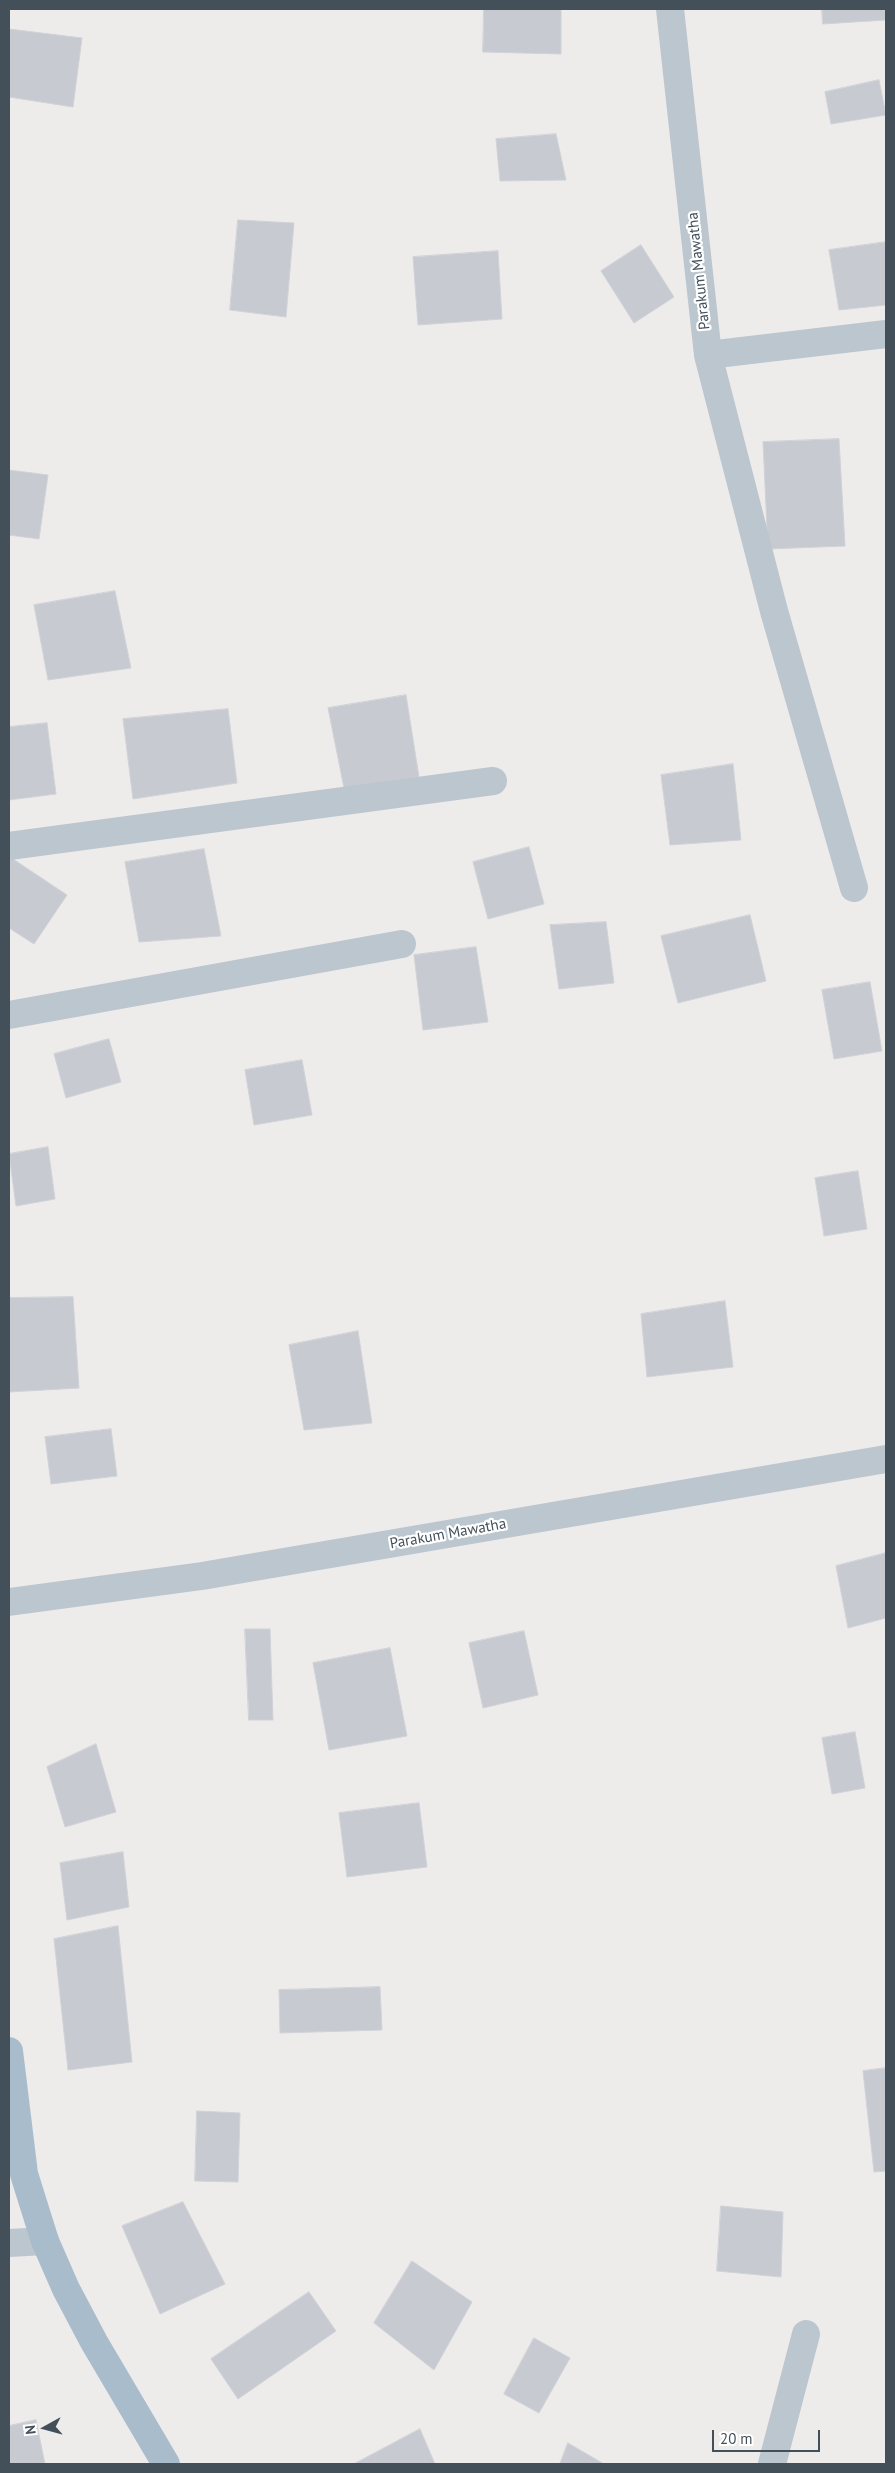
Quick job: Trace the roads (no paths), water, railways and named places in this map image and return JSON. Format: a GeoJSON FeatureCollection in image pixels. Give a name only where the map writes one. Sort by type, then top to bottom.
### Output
{"type":"FeatureCollection","features":[{"type":"Feature","properties":{"kind":"main road"},"geometry":{"type":"LineString","coordinates":[[9,2051],[24,2174],[45,2241],[66,2289],[94,2342],[166,2464]]}},
{"type":"Feature","properties":{"kind":"street","name":"Parakum Mawatha"},"geometry":{"type":"LineString","coordinates":[[670,9],[708,355],[774,611],[854,888]]}},
{"type":"Feature","properties":{"kind":"street"},"geometry":{"type":"LineString","coordinates":[[708,355],[886,334]]}},
{"type":"Feature","properties":{"kind":"street"},"geometry":{"type":"LineString","coordinates":[[9,846],[493,781]]}},
{"type":"Feature","properties":{"kind":"street"},"geometry":{"type":"LineString","coordinates":[[9,1015],[402,944]]}},
{"type":"Feature","properties":{"kind":"street","name":"Parakum Mawatha"},"geometry":{"type":"LineString","coordinates":[[9,1602],[202,1576],[886,1459]]}},
{"type":"Feature","properties":{"kind":"street"},"geometry":{"type":"LineString","coordinates":[[9,2243],[45,2241]]}},
{"type":"Feature","properties":{"kind":"street"},"geometry":{"type":"LineString","coordinates":[[772,2464],[806,2334]]}}]}
